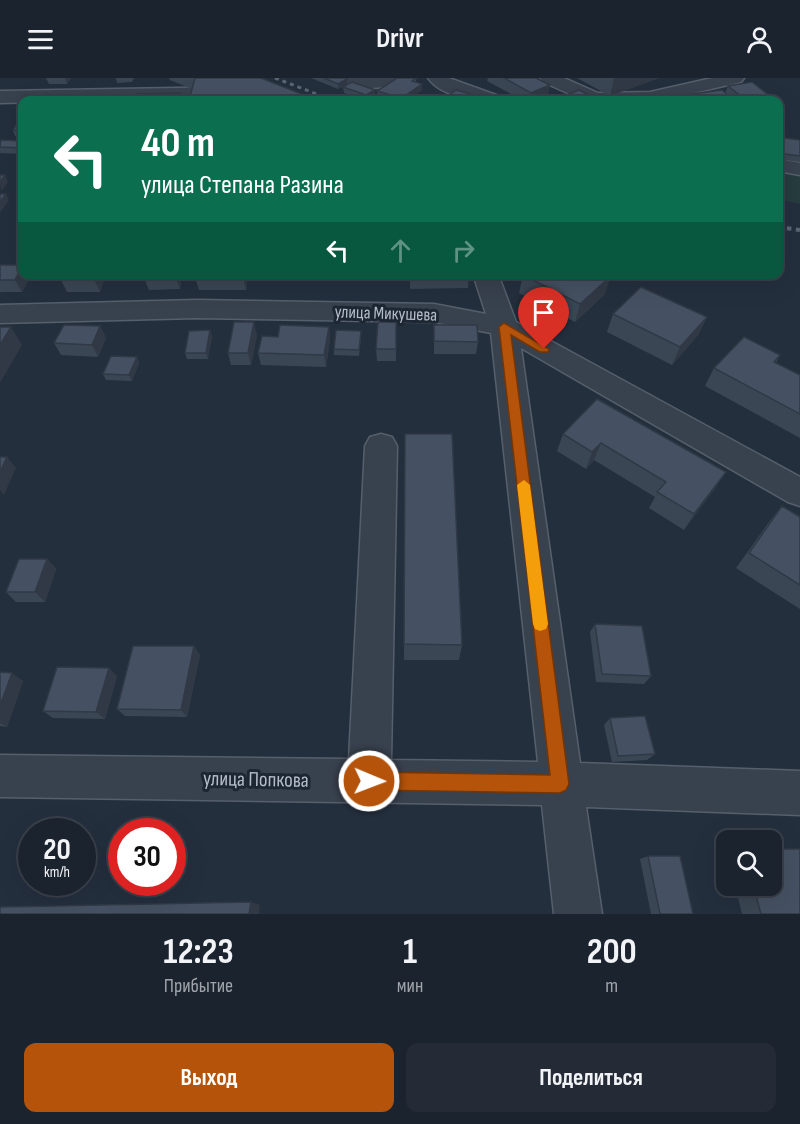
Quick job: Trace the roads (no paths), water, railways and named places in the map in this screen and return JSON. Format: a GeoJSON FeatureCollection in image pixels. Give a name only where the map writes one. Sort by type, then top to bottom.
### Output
{"type":"FeatureCollection","features":[{"type":"Feature","properties":{"kind":"street"},"geometry":{"type":"LineString","coordinates":[[2,100],[18,78]]}},
{"type":"Feature","properties":{"kind":"street"},"geometry":{"type":"LineString","coordinates":[[348,78],[366,83],[384,84],[406,78]]}},
{"type":"Feature","properties":{"kind":"street"},"geometry":{"type":"LineString","coordinates":[[437,78],[449,86],[480,96]]}},
{"type":"Feature","properties":{"kind":"street"},"geometry":{"type":"LineString","coordinates":[[549,78],[588,96]]}},
{"type":"Feature","properties":{"kind":"street"},"geometry":{"type":"LineString","coordinates":[[658,96],[735,78]]}},
{"type":"Feature","properties":{"kind":"street"},"geometry":{"type":"LineString","coordinates":[[137,96],[238,93]]}},
{"type":"Feature","properties":{"kind":"street"},"geometry":{"type":"LineString","coordinates":[[2,100],[18,100]]}},
{"type":"Feature","properties":{"kind":"street"},"geometry":{"type":"LineString","coordinates":[[783,166],[800,169]]}},
{"type":"Feature","properties":{"kind":"street"},"geometry":{"type":"LineString","coordinates":[[487,279],[504,327],[578,914]]}},
{"type":"Feature","properties":{"kind":"street","name":"улица Микушева"},"geometry":{"type":"LineString","coordinates":[[0,314],[197,309],[434,313],[504,327],[800,493]]}},
{"type":"Feature","properties":{"kind":"street"},"geometry":{"type":"LineString","coordinates":[[369,781],[381,446]]}},
{"type":"Feature","properties":{"kind":"street","name":"улица Попкова"},"geometry":{"type":"LineString","coordinates":[[0,776],[560,784],[800,793]]}},
{"type":"Feature","properties":{"kind":"railway"},"geometry":{"type":"LineString","coordinates":[[275,78],[322,96]]}},
{"type":"Feature","properties":{"kind":"railway"},"geometry":{"type":"LineString","coordinates":[[783,228],[800,230]]}}]}
